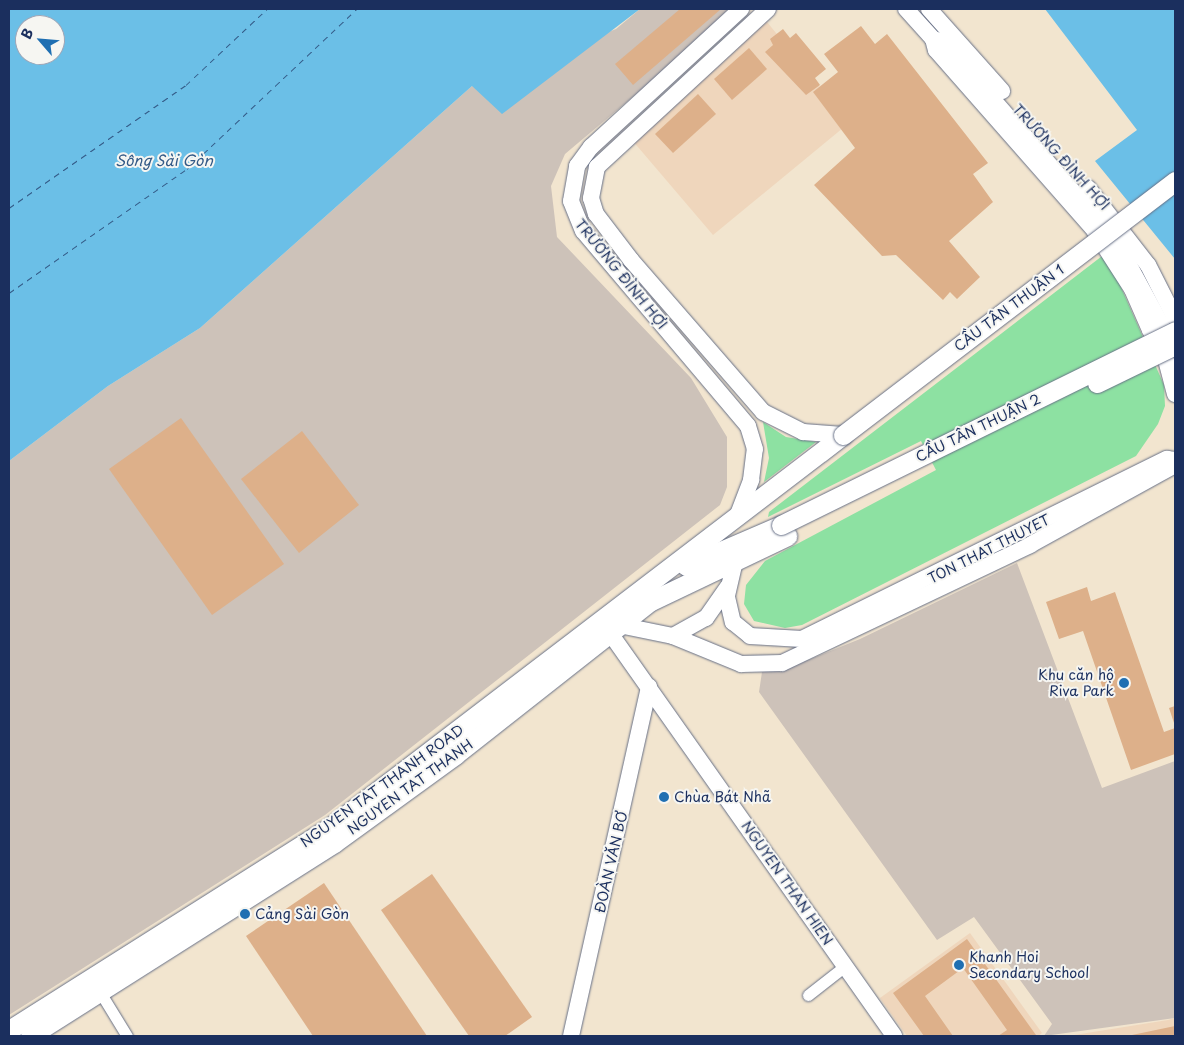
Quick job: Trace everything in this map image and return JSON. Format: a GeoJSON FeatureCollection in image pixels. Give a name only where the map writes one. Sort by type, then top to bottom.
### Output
{"type":"FeatureCollection","features":[{"type":"Feature","properties":{"kind":"main road","name":"TRƯƠNG ĐÌNH HỢI"},"geometry":{"type":"LineString","coordinates":[[737,517],[755,456],[748,426],[642,303],[574,215],[572,184],[577,166],[591,147],[741,9]]}},
{"type":"Feature","properties":{"kind":"main road","name":"TRƯƠNG ĐÌNH HỢI"},"geometry":{"type":"LineString","coordinates":[[768,9],[597,167],[591,198],[596,214],[666,300],[763,412],[803,432],[843,434]]}},
{"type":"Feature","properties":{"kind":"main road","name":"TRƯƠNG ĐÌNH HỢI"},"geometry":{"type":"LineString","coordinates":[[906,9],[933,39],[943,42],[1134,268],[1170,339],[1175,394]]}},
{"type":"Feature","properties":{"kind":"main road","name":"TRƯƠNG ĐÌNH HỢI"},"geometry":{"type":"LineString","coordinates":[[929,9],[1111,213],[1148,265],[1175,318]]}},
{"type":"Feature","properties":{"kind":"main road","name":"CẦU TÂN THUẬN 1"},"geometry":{"type":"LineString","coordinates":[[737,517],[1175,181]]}},
{"type":"Feature","properties":{"kind":"main road"},"geometry":{"type":"LineString","coordinates":[[642,303],[666,300]]}},
{"type":"Feature","properties":{"kind":"main road","name":"CẦU TÂN THUẬN 2"},"geometry":{"type":"LineString","coordinates":[[784,530],[1170,339]]}},
{"type":"Feature","properties":{"kind":"main road","name":"TON THAT THUYET"},"geometry":{"type":"LineString","coordinates":[[729,585],[728,610],[741,631],[764,638],[802,640],[1167,459],[1175,460]]}},
{"type":"Feature","properties":{"kind":"main road"},"geometry":{"type":"LineString","coordinates":[[615,629],[673,636],[741,664],[782,662],[1030,545],[1175,465]]}},
{"type":"Feature","properties":{"kind":"main road","name":"NGUYEN TAT THANH ROAD"},"geometry":{"type":"LineString","coordinates":[[9,1030],[329,828],[737,517]]}},
{"type":"Feature","properties":{"kind":"main road"},"geometry":{"type":"LineString","coordinates":[[657,578],[784,530]]}},
{"type":"Feature","properties":{"kind":"main road","name":"NGUYEN TAT THANH"},"geometry":{"type":"LineString","coordinates":[[30,1036],[334,843],[651,600],[735,561],[784,530]]}},
{"type":"Feature","properties":{"kind":"main road"},"geometry":{"type":"LineString","coordinates":[[673,636],[706,618],[729,585],[735,561]]}},
{"type":"Feature","properties":{"kind":"main road","name":"NGUYEN THAN HIEN"},"geometry":{"type":"LineString","coordinates":[[615,629],[649,687],[894,1036]]}},
{"type":"Feature","properties":{"kind":"main road","name":"ĐOÀN VĂN BƠ"},"geometry":{"type":"LineString","coordinates":[[570,1036],[649,687]]}},
{"type":"Feature","properties":{"kind":"street"},"geometry":{"type":"LineString","coordinates":[[808,996],[845,966]]}},
{"type":"Feature","properties":{"kind":"street"},"geometry":{"type":"LineString","coordinates":[[100,992],[127,1036]]}},
{"type":"Feature","properties":{"kind":"shaded area"},"geometry":{"type":"Polygon","coordinates":[[[640,9],[737,9],[565,154],[551,186],[557,237],[691,378],[727,437],[727,487],[720,505],[325,815],[9,1015],[9,461],[108,386],[200,328],[472,86],[616,29],[640,9]]]}},
{"type":"Feature","properties":{"kind":"shaded area"},"geometry":{"type":"Polygon","coordinates":[[[763,17],[849,123],[713,235],[632,140],[763,17]]]}},
{"type":"Feature","properties":{"kind":"shaded area"},"geometry":{"type":"Polygon","coordinates":[[[1017,563],[1102,788],[1175,761],[1175,1018],[1044,1036],[1052,1024],[974,917],[937,940],[759,692],[762,672],[808,660],[860,639],[1017,563]]]}},
{"type":"Feature","properties":{"kind":"shaded area","name":"Khanh Hoi Secondary School"},"geometry":{"type":"Polygon","coordinates":[[[970,933],[1042,1033],[1038,1036],[907,1036],[880,998],[970,933]]]}},
{"type":"Feature","properties":{"kind":"shaded area"},"geometry":{"type":"Polygon","coordinates":[[[1175,1018],[1175,1036],[1068,1036],[1168,1020],[1175,1018]]]}},
{"type":"Feature","properties":{"kind":"green space"},"geometry":{"type":"Polygon","coordinates":[[[1106,253],[1164,385],[1165,406],[1158,424],[1136,456],[802,625],[785,628],[754,621],[744,604],[746,585],[765,561],[936,470],[921,441],[768,517],[769,512],[1106,253]]]}},
{"type":"Feature","properties":{"kind":"green space"},"geometry":{"type":"Polygon","coordinates":[[[763,422],[786,437],[816,442],[764,482],[769,458],[763,422]]]}},
{"type":"Feature","properties":{"kind":"water","name":"Sông Sài Gòn"},"geometry":{"type":"Polygon","coordinates":[[[9,9],[640,9],[502,114],[472,86],[200,328],[108,386],[9,461],[9,9]]]}},
{"type":"Feature","properties":{"kind":"water"},"geometry":{"type":"Polygon","coordinates":[[[1045,9],[1175,9],[1175,259],[1095,161],[1137,130],[1045,9]]]}},
{"type":"Feature","properties":{"kind":"building"},"geometry":{"type":"Polygon","coordinates":[[[680,9],[721,9],[633,85],[615,64],[680,9]]]}},
{"type":"Feature","properties":{"kind":"building"},"geometry":{"type":"Polygon","coordinates":[[[861,26],[875,44],[887,34],[988,163],[973,174],[993,202],[949,241],[980,277],[957,299],[950,292],[943,300],[896,255],[882,256],[814,185],[855,148],[813,92],[838,72],[824,54],[861,26]]]}},
{"type":"Feature","properties":{"kind":"building"},"geometry":{"type":"Polygon","coordinates":[[[783,29],[790,38],[796,33],[826,69],[815,78],[820,85],[806,95],[765,52],[773,45],[770,39],[783,29]]]}},
{"type":"Feature","properties":{"kind":"building"},"geometry":{"type":"Polygon","coordinates":[[[749,48],[767,69],[732,100],[714,79],[749,48]]]}},
{"type":"Feature","properties":{"kind":"building"},"geometry":{"type":"Polygon","coordinates":[[[698,94],[716,114],[673,153],[655,134],[698,94]]]}},
{"type":"Feature","properties":{"kind":"building"},"geometry":{"type":"Polygon","coordinates":[[[181,418],[284,564],[212,615],[109,469],[181,418]]]}},
{"type":"Feature","properties":{"kind":"building"},"geometry":{"type":"Polygon","coordinates":[[[302,431],[359,505],[299,553],[241,479],[302,431]]]}},
{"type":"Feature","properties":{"kind":"building","name":"Khu căn hộ Riva Park"},"geometry":{"type":"Polygon","coordinates":[[[1087,587],[1091,601],[1115,592],[1164,732],[1175,728],[1175,754],[1131,770],[1083,631],[1059,639],[1046,602],[1087,587]]]}},
{"type":"Feature","properties":{"kind":"building"},"geometry":{"type":"Polygon","coordinates":[[[1175,706],[1175,726],[1169,708],[1175,706]]]}},
{"type":"Feature","properties":{"kind":"building"},"geometry":{"type":"Polygon","coordinates":[[[432,874],[532,1017],[505,1036],[469,1036],[381,910],[432,874]]]}},
{"type":"Feature","properties":{"kind":"building"},"geometry":{"type":"Polygon","coordinates":[[[324,883],[427,1036],[313,1036],[246,936],[324,883]]]}},
{"type":"Feature","properties":{"kind":"building"},"geometry":{"type":"Polygon","coordinates":[[[967,939],[1035,1036],[998,1036],[1007,1030],[963,968],[925,996],[953,1036],[924,1036],[893,993],[967,939]]]}},
{"type":"Feature","properties":{"kind":"building"},"geometry":{"type":"Polygon","coordinates":[[[1175,1026],[1175,1036],[1132,1036],[1132,1035],[1175,1026]]]}},
{"type":"Feature","properties":{"kind":"ferry route"},"geometry":{"type":"LineString","coordinates":[[9,208],[186,85],[267,9]]}},
{"type":"Feature","properties":{"kind":"ferry route"},"geometry":{"type":"LineString","coordinates":[[9,293],[187,169],[357,9]]}},
{"type":"Feature","properties":{"kind":"place","name":"Khu căn hộ Riva Park"},"geometry":{"type":"Point","coordinates":[1124,683]}},
{"type":"Feature","properties":{"kind":"place","name":"Chùa Bát Nhã"},"geometry":{"type":"Point","coordinates":[664,797]}},
{"type":"Feature","properties":{"kind":"place","name":"Cảng Sài Gòn"},"geometry":{"type":"Point","coordinates":[245,914]}},
{"type":"Feature","properties":{"kind":"place","name":"Khanh Hoi Secondary School"},"geometry":{"type":"Point","coordinates":[959,965]}}]}
